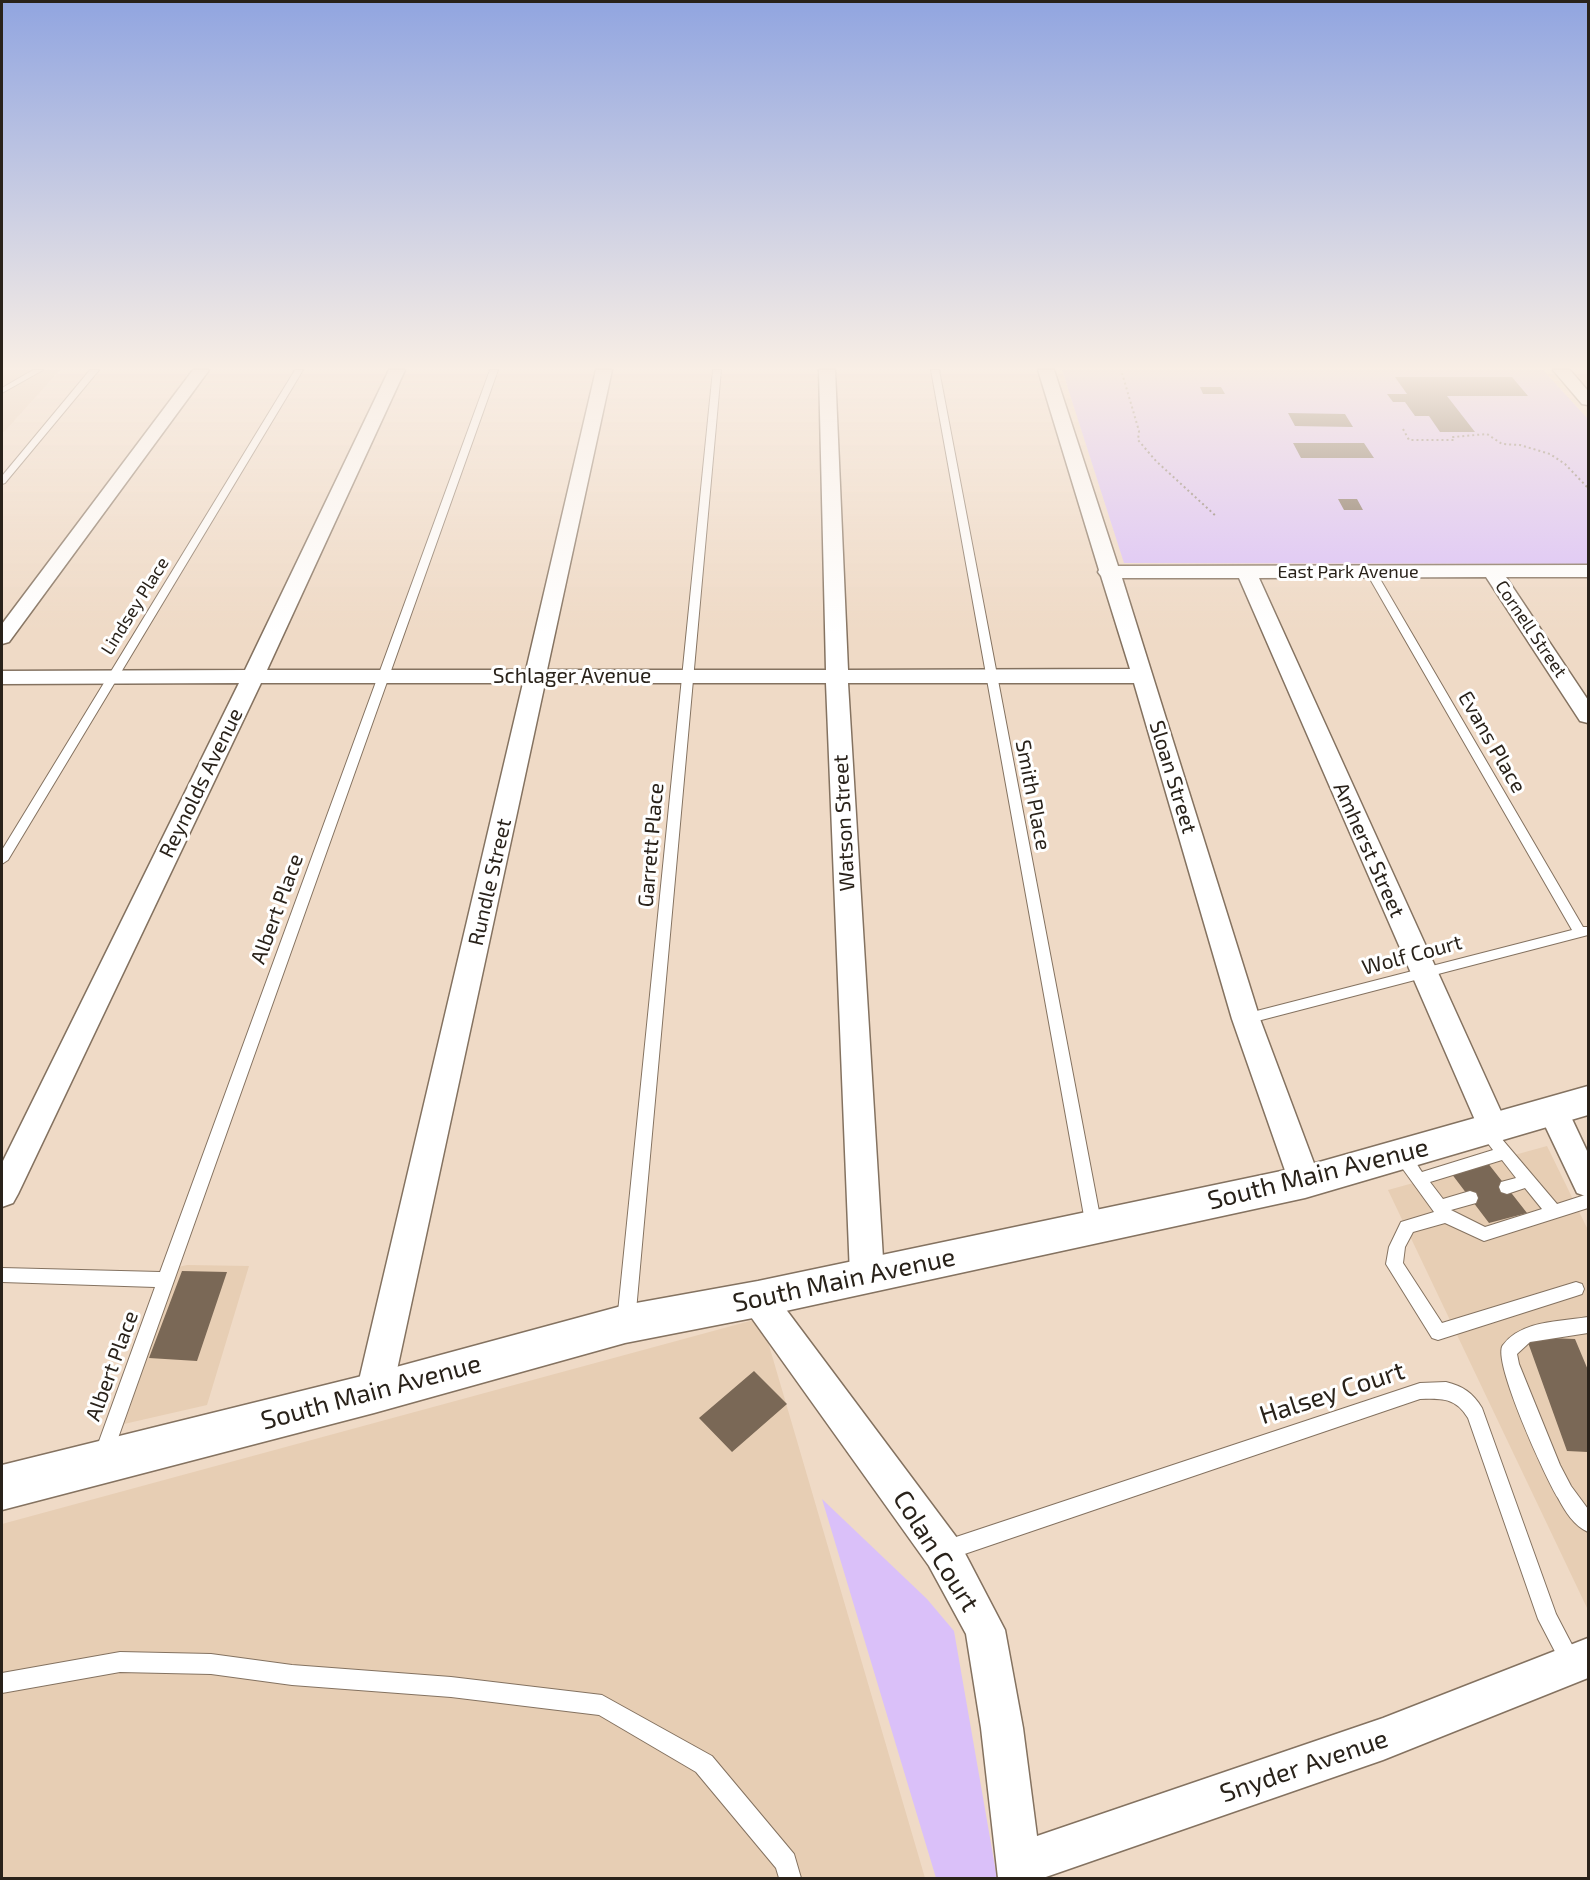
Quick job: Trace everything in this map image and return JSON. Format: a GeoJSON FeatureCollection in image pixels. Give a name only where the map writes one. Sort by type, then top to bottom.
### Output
{"type":"FeatureCollection","features":[{"type":"Feature","properties":{"kind":"main road","name":"South Main Avenue"},"geometry":{"type":"LineString","coordinates":[[2,1488],[374,1393],[625,1324],[758,1299],[1305,1182],[1409,1167],[1570,1106]]}},
{"type":"Feature","properties":{"kind":"street"},"geometry":{"type":"LineString","coordinates":[[2,638],[136,458]]}},
{"type":"Feature","properties":{"kind":"street","name":"Reynolds Avenue"},"geometry":{"type":"LineString","coordinates":[[2,1194],[254,675],[355,458]]}},
{"type":"Feature","properties":{"kind":"street","name":"Rundle Street"},"geometry":{"type":"LineString","coordinates":[[374,1393],[585,458]]}},
{"type":"Feature","properties":{"kind":"street","name":"Watson Street"},"geometry":{"type":"LineString","coordinates":[[829,458],[837,677],[867,1275]]}},
{"type":"Feature","properties":{"kind":"street","name":"Sloan Street"},"geometry":{"type":"LineString","coordinates":[[1073,458],[1143,676],[1246,1019],[1305,1182]]}},
{"type":"Feature","properties":{"kind":"street","name":"East Park Avenue"},"geometry":{"type":"LineString","coordinates":[[1108,572],[1588,571]]}},
{"type":"Feature","properties":{"kind":"street","name":"Cornell Street"},"geometry":{"type":"LineString","coordinates":[[1493,572],[1588,716]]}},
{"type":"Feature","properties":{"kind":"street","name":"Amherst Street"},"geometry":{"type":"LineString","coordinates":[[1246,573],[1494,1136]]}},
{"type":"Feature","properties":{"kind":"street","name":"Schlager Avenue"},"geometry":{"type":"LineString","coordinates":[[2,677],[1143,676]]}},
{"type":"Feature","properties":{"kind":"street"},"geometry":{"type":"LineString","coordinates":[[1570,1106],[1588,1184]]}},
{"type":"Feature","properties":{"kind":"street","name":"Colan Court"},"geometry":{"type":"LineString","coordinates":[[758,1299],[943,1551],[985,1630],[1002,1728],[1018,1872]]}},
{"type":"Feature","properties":{"kind":"street","name":"Snyder Avenue"},"geometry":{"type":"LineString","coordinates":[[1018,1872],[1383,1739],[1581,1661]]}},
{"type":"Feature","properties":{"kind":"lane"},"geometry":{"type":"LineString","coordinates":[[2,481],[21,458]]}},
{"type":"Feature","properties":{"kind":"lane","name":"Lindsey Place"},"geometry":{"type":"LineString","coordinates":[[2,860],[245,458]]}},
{"type":"Feature","properties":{"kind":"lane","name":"Albert Place"},"geometry":{"type":"LineString","coordinates":[[100,1462],[462,458]]}},
{"type":"Feature","properties":{"kind":"lane","name":"Garrett Place"},"geometry":{"type":"LineString","coordinates":[[625,1324],[708,458]]}},
{"type":"Feature","properties":{"kind":"lane","name":"Smith Place"},"geometry":{"type":"LineString","coordinates":[[951,458],[1094,1227]]}},
{"type":"Feature","properties":{"kind":"lane","name":"Evans Place"},"geometry":{"type":"LineString","coordinates":[[1371,572],[1584,932]]}},
{"type":"Feature","properties":{"kind":"lane","name":"Wolf Court"},"geometry":{"type":"LineString","coordinates":[[1246,1019],[1584,932]]}},
{"type":"Feature","properties":{"kind":"lane"},"geometry":{"type":"LineString","coordinates":[[1494,1136],[1554,1212]]}},
{"type":"Feature","properties":{"kind":"lane"},"geometry":{"type":"LineString","coordinates":[[1409,1167],[1443,1211],[1484,1234],[1588,1201]]}},
{"type":"Feature","properties":{"kind":"lane"},"geometry":{"type":"LineString","coordinates":[[1507,1187],[1528,1181]]}},
{"type":"Feature","properties":{"kind":"lane"},"geometry":{"type":"LineString","coordinates":[[1470,1198],[1407,1227],[1397,1247],[1394,1264],[1438,1332],[1576,1289]]}},
{"type":"Feature","properties":{"kind":"lane"},"geometry":{"type":"LineString","coordinates":[[2,1275],[166,1280]]}},
{"type":"Feature","properties":{"kind":"lane"},"geometry":{"type":"LineString","coordinates":[[1588,1325],[1526,1335],[1508,1351],[1510,1364],[1547,1455],[1570,1503],[1588,1522]]}},
{"type":"Feature","properties":{"kind":"lane","name":"Halsey Court"},"geometry":{"type":"LineString","coordinates":[[943,1551],[1420,1391],[1456,1392],[1470,1403],[1476,1414],[1548,1619],[1581,1661]]}},
{"type":"Feature","properties":{"kind":"lane"},"geometry":{"type":"LineString","coordinates":[[2,1683],[120,1662],[211,1664],[292,1675],[451,1687],[602,1705],[704,1764],[786,1862],[790,1878]]}},
{"type":"Feature","properties":{"kind":"path"},"geometry":{"type":"LineString","coordinates":[[1152,458],[1204,502],[1217,517]]}},
{"type":"Feature","properties":{"kind":"path"},"geometry":{"type":"LineString","coordinates":[[1556,458],[1565,464],[1588,488]]}},
{"type":"Feature","properties":{"kind":"shaded area"},"geometry":{"type":"Polygon","coordinates":[[[1090,458],[1588,458],[1588,564],[1124,563],[1090,458]]]}},
{"type":"Feature","properties":{"kind":"shaded area"},"geometry":{"type":"Polygon","coordinates":[[[1547,1146],[1588,1230],[1588,1610],[1388,1190],[1547,1146]]]}},
{"type":"Feature","properties":{"kind":"shaded area"},"geometry":{"type":"Polygon","coordinates":[[[187,1265],[249,1266],[207,1405],[124,1424],[178,1267],[187,1265]]]}},
{"type":"Feature","properties":{"kind":"shaded area"},"geometry":{"type":"Polygon","coordinates":[[[761,1318],[925,1878],[2,1878],[2,1524],[761,1318]]]}},
{"type":"Feature","properties":{"kind":"shaded area"},"geometry":{"type":"Polygon","coordinates":[[[822,1499],[927,1599],[954,1631],[997,1878],[936,1878],[822,1499]]]}},
{"type":"Feature","properties":{"kind":"building"},"geometry":{"type":"Polygon","coordinates":[[[1338,499],[1357,499],[1363,510],[1344,510],[1338,499]]]}},
{"type":"Feature","properties":{"kind":"building"},"geometry":{"type":"Polygon","coordinates":[[[1487,1162],[1527,1213],[1489,1223],[1451,1173],[1487,1162]]]}},
{"type":"Feature","properties":{"kind":"building"},"geometry":{"type":"Polygon","coordinates":[[[182,1271],[227,1272],[197,1361],[149,1358],[182,1271]]]}},
{"type":"Feature","properties":{"kind":"building"},"geometry":{"type":"Polygon","coordinates":[[[1526,1337],[1575,1339],[1588,1370],[1588,1452],[1567,1451],[1526,1337]]]}},
{"type":"Feature","properties":{"kind":"building"},"geometry":{"type":"Polygon","coordinates":[[[754,1371],[787,1404],[732,1452],[699,1418],[754,1371]]]}}]}
